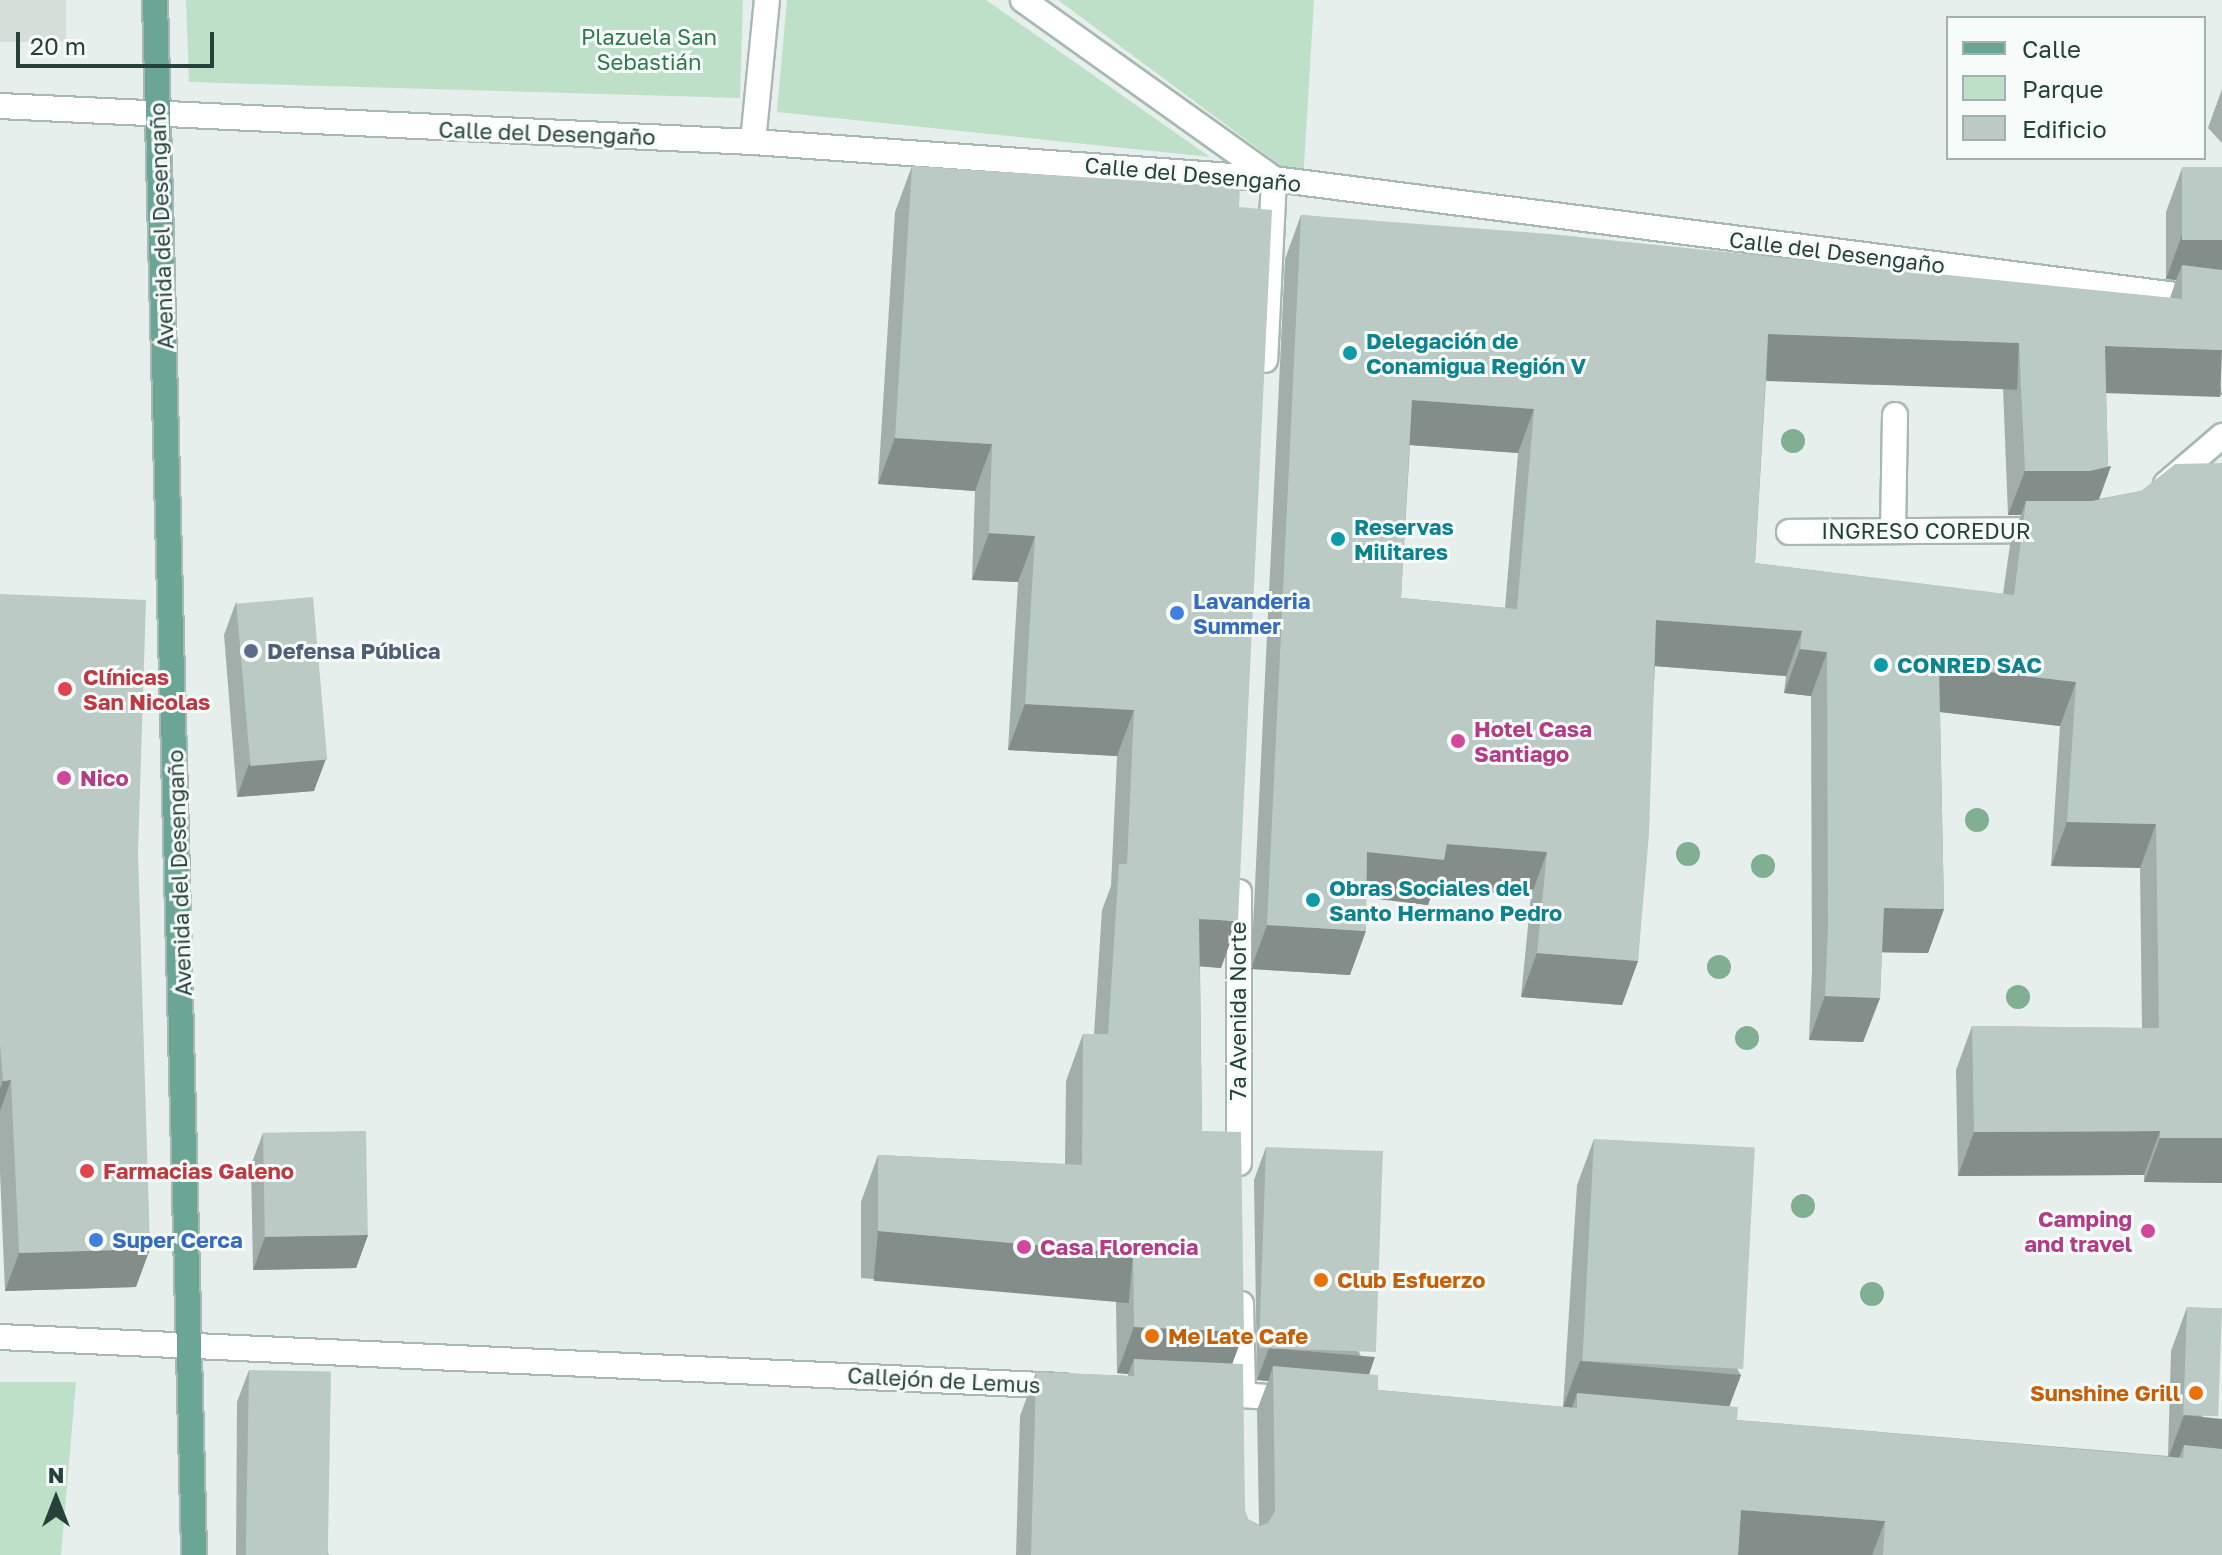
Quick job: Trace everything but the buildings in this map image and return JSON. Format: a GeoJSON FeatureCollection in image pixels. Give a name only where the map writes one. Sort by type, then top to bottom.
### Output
{"type":"FeatureCollection","features":[{"type":"Feature","properties":{"kind":"main road","name":"Avenida del Desengaño"},"geometry":{"type":"LineString","coordinates":[[155,0],[194,1555]]}},
{"type":"Feature","properties":{"kind":"street"},"geometry":{"type":"LineString","coordinates":[[753,142],[767,0]]}},
{"type":"Feature","properties":{"kind":"street"},"geometry":{"type":"LineString","coordinates":[[1023,0],[1274,179],[1264,385]]}},
{"type":"Feature","properties":{"kind":"street","name":"Calle del Desengaño"},"geometry":{"type":"LineString","coordinates":[[0,106],[753,142],[1274,179],[2222,301]]}},
{"type":"Feature","properties":{"kind":"street"},"geometry":{"type":"LineString","coordinates":[[1893,531],[1895,415]]}},
{"type":"Feature","properties":{"kind":"street"},"geometry":{"type":"LineString","coordinates":[[2144,502],[2222,436]]}},
{"type":"Feature","properties":{"kind":"street","name":"INGRESO COREDUR"},"geometry":{"type":"LineString","coordinates":[[1789,532],[2076,530]]}},
{"type":"Feature","properties":{"kind":"street","name":"7a Avenida Norte"},"geometry":{"type":"LineString","coordinates":[[1240,861],[1236,940],[1240,1191]]}},
{"type":"Feature","properties":{"kind":"street"},"geometry":{"type":"LineString","coordinates":[[1241,1285],[1243,1424]]}},
{"type":"Feature","properties":{"kind":"street","name":"Callejón de Lemus"},"geometry":{"type":"LineString","coordinates":[[0,1337],[1083,1387]]}},
{"type":"Feature","properties":{"kind":"street"},"geometry":{"type":"LineString","coordinates":[[1195,1392],[1321,1401]]}},
{"type":"Feature","properties":{"kind":"shaded area"},"geometry":{"type":"Polygon","coordinates":[[[0,0],[66,0],[66,42],[0,42],[0,0]]]}},
{"type":"Feature","properties":{"kind":"green space","name":"Plazuela San Sebastián"},"geometry":{"type":"Polygon","coordinates":[[[186,0],[743,0],[740,98],[189,82],[186,0]]]}},
{"type":"Feature","properties":{"kind":"green space"},"geometry":{"type":"Polygon","coordinates":[[[787,0],[986,0],[1210,157],[777,112],[787,0]]]}},
{"type":"Feature","properties":{"kind":"green space"},"geometry":{"type":"Polygon","coordinates":[[[1058,0],[1314,0],[1303,182],[1058,0]]]}},
{"type":"Feature","properties":{"kind":"green space"},"geometry":{"type":"Polygon","coordinates":[[[0,1382],[76,1382],[61,1555],[0,1555],[0,1382]]]}},
{"type":"Feature","properties":{"kind":"place","name":"Delegación de Conamigua Región V"},"geometry":{"type":"Point","coordinates":[1350,353]}},
{"type":"Feature","properties":{"kind":"place","name":"Reservas Militares"},"geometry":{"type":"Point","coordinates":[1338,539]}},
{"type":"Feature","properties":{"kind":"place","name":"Lavanderia Summer"},"geometry":{"type":"Point","coordinates":[1177,613]}},
{"type":"Feature","properties":{"kind":"place","name":"Defensa Pública"},"geometry":{"type":"Point","coordinates":[251,651]}},
{"type":"Feature","properties":{"kind":"place","name":"CONRED SAC"},"geometry":{"type":"Point","coordinates":[1881,665]}},
{"type":"Feature","properties":{"kind":"place","name":"Clínicas San Nicolas"},"geometry":{"type":"Point","coordinates":[65,689]}},
{"type":"Feature","properties":{"kind":"place","name":"Hotel Casa Santiago"},"geometry":{"type":"Point","coordinates":[1458,741]}},
{"type":"Feature","properties":{"kind":"place","name":"Nico"},"geometry":{"type":"Point","coordinates":[64,778]}},
{"type":"Feature","properties":{"kind":"place","name":"Obras Sociales del Santo Hermano Pedro"},"geometry":{"type":"Point","coordinates":[1313,900]}},
{"type":"Feature","properties":{"kind":"place","name":"Farmacias Galeno"},"geometry":{"type":"Point","coordinates":[87,1171]}},
{"type":"Feature","properties":{"kind":"place","name":"Camping and travel"},"geometry":{"type":"Point","coordinates":[2148,1231]}},
{"type":"Feature","properties":{"kind":"place","name":"Super Cerca"},"geometry":{"type":"Point","coordinates":[96,1240]}},
{"type":"Feature","properties":{"kind":"place","name":"Casa Florencia"},"geometry":{"type":"Point","coordinates":[1024,1247]}},
{"type":"Feature","properties":{"kind":"place","name":"Club Esfuerzo"},"geometry":{"type":"Point","coordinates":[1321,1280]}},
{"type":"Feature","properties":{"kind":"place","name":"Me Late Cafe"},"geometry":{"type":"Point","coordinates":[1152,1336]}},
{"type":"Feature","properties":{"kind":"place","name":"Sunshine Grill"},"geometry":{"type":"Point","coordinates":[2196,1393]}}]}
